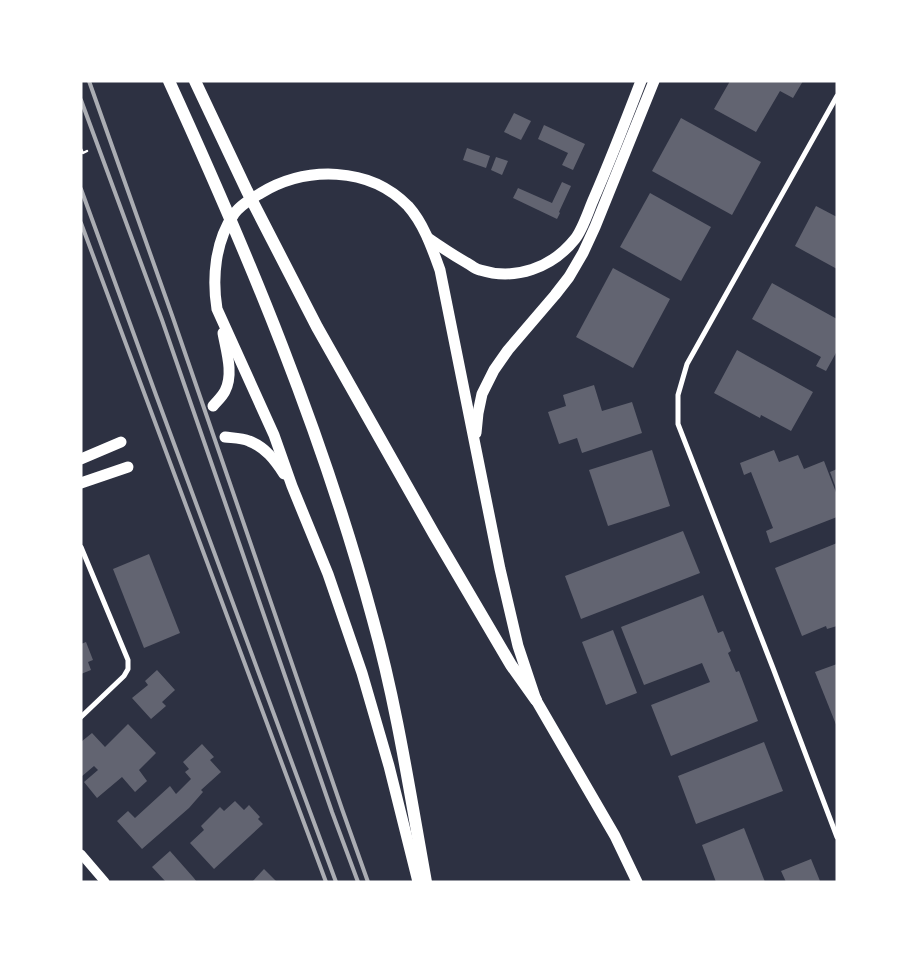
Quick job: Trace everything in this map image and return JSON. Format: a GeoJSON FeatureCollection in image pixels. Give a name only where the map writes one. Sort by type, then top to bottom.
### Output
{"type":"FeatureCollection","features":[{"type":"Feature","properties":{"kind":"highway"},"geometry":{"type":"LineString","coordinates":[[169,81],[266,307],[300,392],[338,502],[374,622],[389,686],[409,781],[426,882]]}},
{"type":"Feature","properties":{"kind":"highway"},"geometry":{"type":"LineString","coordinates":[[195,81],[247,191],[313,318],[434,534],[511,665],[536,700]]}},
{"type":"Feature","properties":{"kind":"main road"},"geometry":{"type":"LineString","coordinates":[[427,237],[479,270],[502,274],[520,274],[536,269],[561,253],[576,238],[641,81]]}},
{"type":"Feature","properties":{"kind":"main road"},"geometry":{"type":"LineString","coordinates":[[475,445],[478,412],[487,382],[508,350],[555,296],[583,253],[595,228],[654,81]]}},
{"type":"Feature","properties":{"kind":"main road"},"geometry":{"type":"LineString","coordinates":[[213,406],[226,390],[229,361],[216,297],[216,261],[220,242],[235,213],[248,201],[270,188],[288,181],[323,174],[341,174],[369,180],[388,190],[408,206],[420,223],[440,270],[511,616],[518,646],[536,700],[615,836],[637,882]]}},
{"type":"Feature","properties":{"kind":"main road"},"geometry":{"type":"LineString","coordinates":[[218,309],[274,436],[328,574],[362,673],[389,766],[418,882]]}},
{"type":"Feature","properties":{"kind":"main road"},"geometry":{"type":"LineString","coordinates":[[225,437],[247,440],[260,446],[279,466],[292,486]]}},
{"type":"Feature","properties":{"kind":"main road"},"geometry":{"type":"LineString","coordinates":[[81,458],[121,442]]}},
{"type":"Feature","properties":{"kind":"main road"},"geometry":{"type":"LineString","coordinates":[[81,483],[128,467]]}},
{"type":"Feature","properties":{"kind":"main road"},"geometry":{"type":"LineString","coordinates":[[630,866],[630,882]]}},
{"type":"Feature","properties":{"kind":"street"},"geometry":{"type":"LineString","coordinates":[[836,99],[687,364],[678,395],[678,424],[837,836]]}},
{"type":"Feature","properties":{"kind":"street"},"geometry":{"type":"LineString","coordinates":[[81,547],[128,660],[128,669],[124,676],[81,717]]}},
{"type":"Feature","properties":{"kind":"street"},"geometry":{"type":"LineString","coordinates":[[81,854],[105,882]]}},
{"type":"Feature","properties":{"kind":"path"},"geometry":{"type":"LineString","coordinates":[[81,148],[83,153],[87,151]]}},
{"type":"Feature","properties":{"kind":"building"},"geometry":{"type":"Polygon","coordinates":[[[730,81],[803,81],[793,98],[780,91],[756,132],[714,109],[730,81]]]}},
{"type":"Feature","properties":{"kind":"building"},"geometry":{"type":"Polygon","coordinates":[[[514,113],[531,121],[521,140],[504,132],[514,113]]]}},
{"type":"Feature","properties":{"kind":"building"},"geometry":{"type":"Polygon","coordinates":[[[681,118],[761,162],[732,215],[652,171],[681,118]]]}},
{"type":"Feature","properties":{"kind":"building"},"geometry":{"type":"Polygon","coordinates":[[[544,125],[585,144],[573,170],[562,165],[568,153],[538,139],[544,125]]]}},
{"type":"Feature","properties":{"kind":"building"},"geometry":{"type":"Polygon","coordinates":[[[467,148],[490,156],[486,168],[463,160],[467,148]]]}},
{"type":"Feature","properties":{"kind":"building"},"geometry":{"type":"Polygon","coordinates":[[[496,157],[508,161],[502,175],[491,170],[496,157]]]}},
{"type":"Feature","properties":{"kind":"building"},"geometry":{"type":"Polygon","coordinates":[[[562,182],[571,186],[557,219],[513,198],[518,188],[552,203],[562,182]]]}},
{"type":"Feature","properties":{"kind":"building"},"geometry":{"type":"Polygon","coordinates":[[[650,193],[711,227],[681,281],[620,247],[650,193]]]}},
{"type":"Feature","properties":{"kind":"building"},"geometry":{"type":"Polygon","coordinates":[[[816,206],[837,217],[837,269],[795,246],[816,206]]]}},
{"type":"Feature","properties":{"kind":"building"},"geometry":{"type":"Polygon","coordinates":[[[613,268],[670,299],[633,368],[576,337],[613,268]]]}},
{"type":"Feature","properties":{"kind":"building"},"geometry":{"type":"Polygon","coordinates":[[[772,283],[837,319],[837,351],[826,371],[816,366],[821,357],[752,319],[772,283]]]}},
{"type":"Feature","properties":{"kind":"building"},"geometry":{"type":"Polygon","coordinates":[[[737,350],[813,392],[791,431],[761,415],[760,418],[714,393],[737,350]]]}},
{"type":"Feature","properties":{"kind":"building"},"geometry":{"type":"Polygon","coordinates":[[[594,385],[602,411],[632,402],[642,433],[582,453],[577,438],[559,444],[548,412],[566,406],[563,395],[594,385]]]}},
{"type":"Feature","properties":{"kind":"building"},"geometry":{"type":"Polygon","coordinates":[[[652,450],[670,506],[608,526],[589,470],[652,450]]]}},
{"type":"Feature","properties":{"kind":"building"},"geometry":{"type":"Polygon","coordinates":[[[774,450],[779,462],[798,455],[804,469],[824,461],[837,495],[837,517],[770,543],[766,531],[773,528],[751,472],[744,475],[740,463],[774,450]]]}},
{"type":"Feature","properties":{"kind":"building"},"geometry":{"type":"Polygon","coordinates":[[[837,469],[837,491],[830,472],[837,469]]]}},
{"type":"Feature","properties":{"kind":"building"},"geometry":{"type":"Polygon","coordinates":[[[683,531],[700,573],[581,619],[565,576],[683,531]]]}},
{"type":"Feature","properties":{"kind":"building"},"geometry":{"type":"Polygon","coordinates":[[[837,543],[837,626],[827,629],[826,626],[802,636],[775,568],[837,543]]]}},
{"type":"Feature","properties":{"kind":"building"},"geometry":{"type":"Polygon","coordinates":[[[149,554],[180,633],[144,648],[113,569],[149,554]]]}},
{"type":"Feature","properties":{"kind":"building"},"geometry":{"type":"Polygon","coordinates":[[[703,595],[718,633],[723,631],[731,651],[728,653],[736,672],[739,671],[758,721],[671,756],[651,705],[710,682],[702,663],[644,685],[621,627],[703,595]]]}},
{"type":"Feature","properties":{"kind":"building"},"geometry":{"type":"Polygon","coordinates":[[[613,630],[637,693],[606,705],[582,642],[613,630]]]}},
{"type":"Feature","properties":{"kind":"building"},"geometry":{"type":"Polygon","coordinates":[[[86,642],[93,660],[88,662],[91,670],[81,674],[81,644],[86,642]]]}},
{"type":"Feature","properties":{"kind":"building"},"geometry":{"type":"Polygon","coordinates":[[[837,664],[837,727],[815,672],[837,664]]]}},
{"type":"Feature","properties":{"kind":"building"},"geometry":{"type":"Polygon","coordinates":[[[157,670],[175,690],[162,702],[166,706],[151,719],[132,698],[148,685],[145,681],[157,670]]]}},
{"type":"Feature","properties":{"kind":"building"},"geometry":{"type":"Polygon","coordinates":[[[128,724],[156,753],[139,770],[147,781],[135,792],[122,777],[97,798],[84,782],[98,770],[94,766],[81,777],[81,742],[92,733],[105,747],[128,724]]]}},
{"type":"Feature","properties":{"kind":"building"},"geometry":{"type":"Polygon","coordinates":[[[764,742],[783,791],[696,824],[678,776],[764,742]]]}},
{"type":"Feature","properties":{"kind":"building"},"geometry":{"type":"Polygon","coordinates":[[[202,744],[214,757],[210,760],[221,772],[201,790],[203,792],[189,808],[142,849],[117,821],[128,811],[135,818],[170,786],[176,794],[191,779],[185,772],[189,769],[183,762],[202,744]]]}},
{"type":"Feature","properties":{"kind":"building"},"geometry":{"type":"Polygon","coordinates":[[[235,801],[244,810],[249,805],[260,817],[258,819],[263,824],[214,869],[190,843],[204,830],[201,826],[220,807],[224,811],[235,801]]]}},
{"type":"Feature","properties":{"kind":"building"},"geometry":{"type":"Polygon","coordinates":[[[744,828],[765,882],[716,882],[702,845],[744,828]]]}},
{"type":"Feature","properties":{"kind":"building"},"geometry":{"type":"Polygon","coordinates":[[[170,851],[197,882],[166,882],[152,867],[170,851]]]}},
{"type":"Feature","properties":{"kind":"building"},"geometry":{"type":"Polygon","coordinates":[[[811,859],[820,881],[786,882],[781,871],[811,859]]]}},
{"type":"Feature","properties":{"kind":"building"},"geometry":{"type":"Polygon","coordinates":[[[264,869],[277,882],[252,882],[264,869]]]}},
{"type":"Feature","properties":{"kind":"railway"},"geometry":{"type":"LineString","coordinates":[[89,81],[368,882]]}},
{"type":"Feature","properties":{"kind":"railway"},"geometry":{"type":"LineString","coordinates":[[81,100],[162,320],[358,882]]}},
{"type":"Feature","properties":{"kind":"railway"},"geometry":{"type":"LineString","coordinates":[[81,189],[336,882]]}},
{"type":"Feature","properties":{"kind":"railway"},"geometry":{"type":"LineString","coordinates":[[81,223],[326,882]]}}]}
